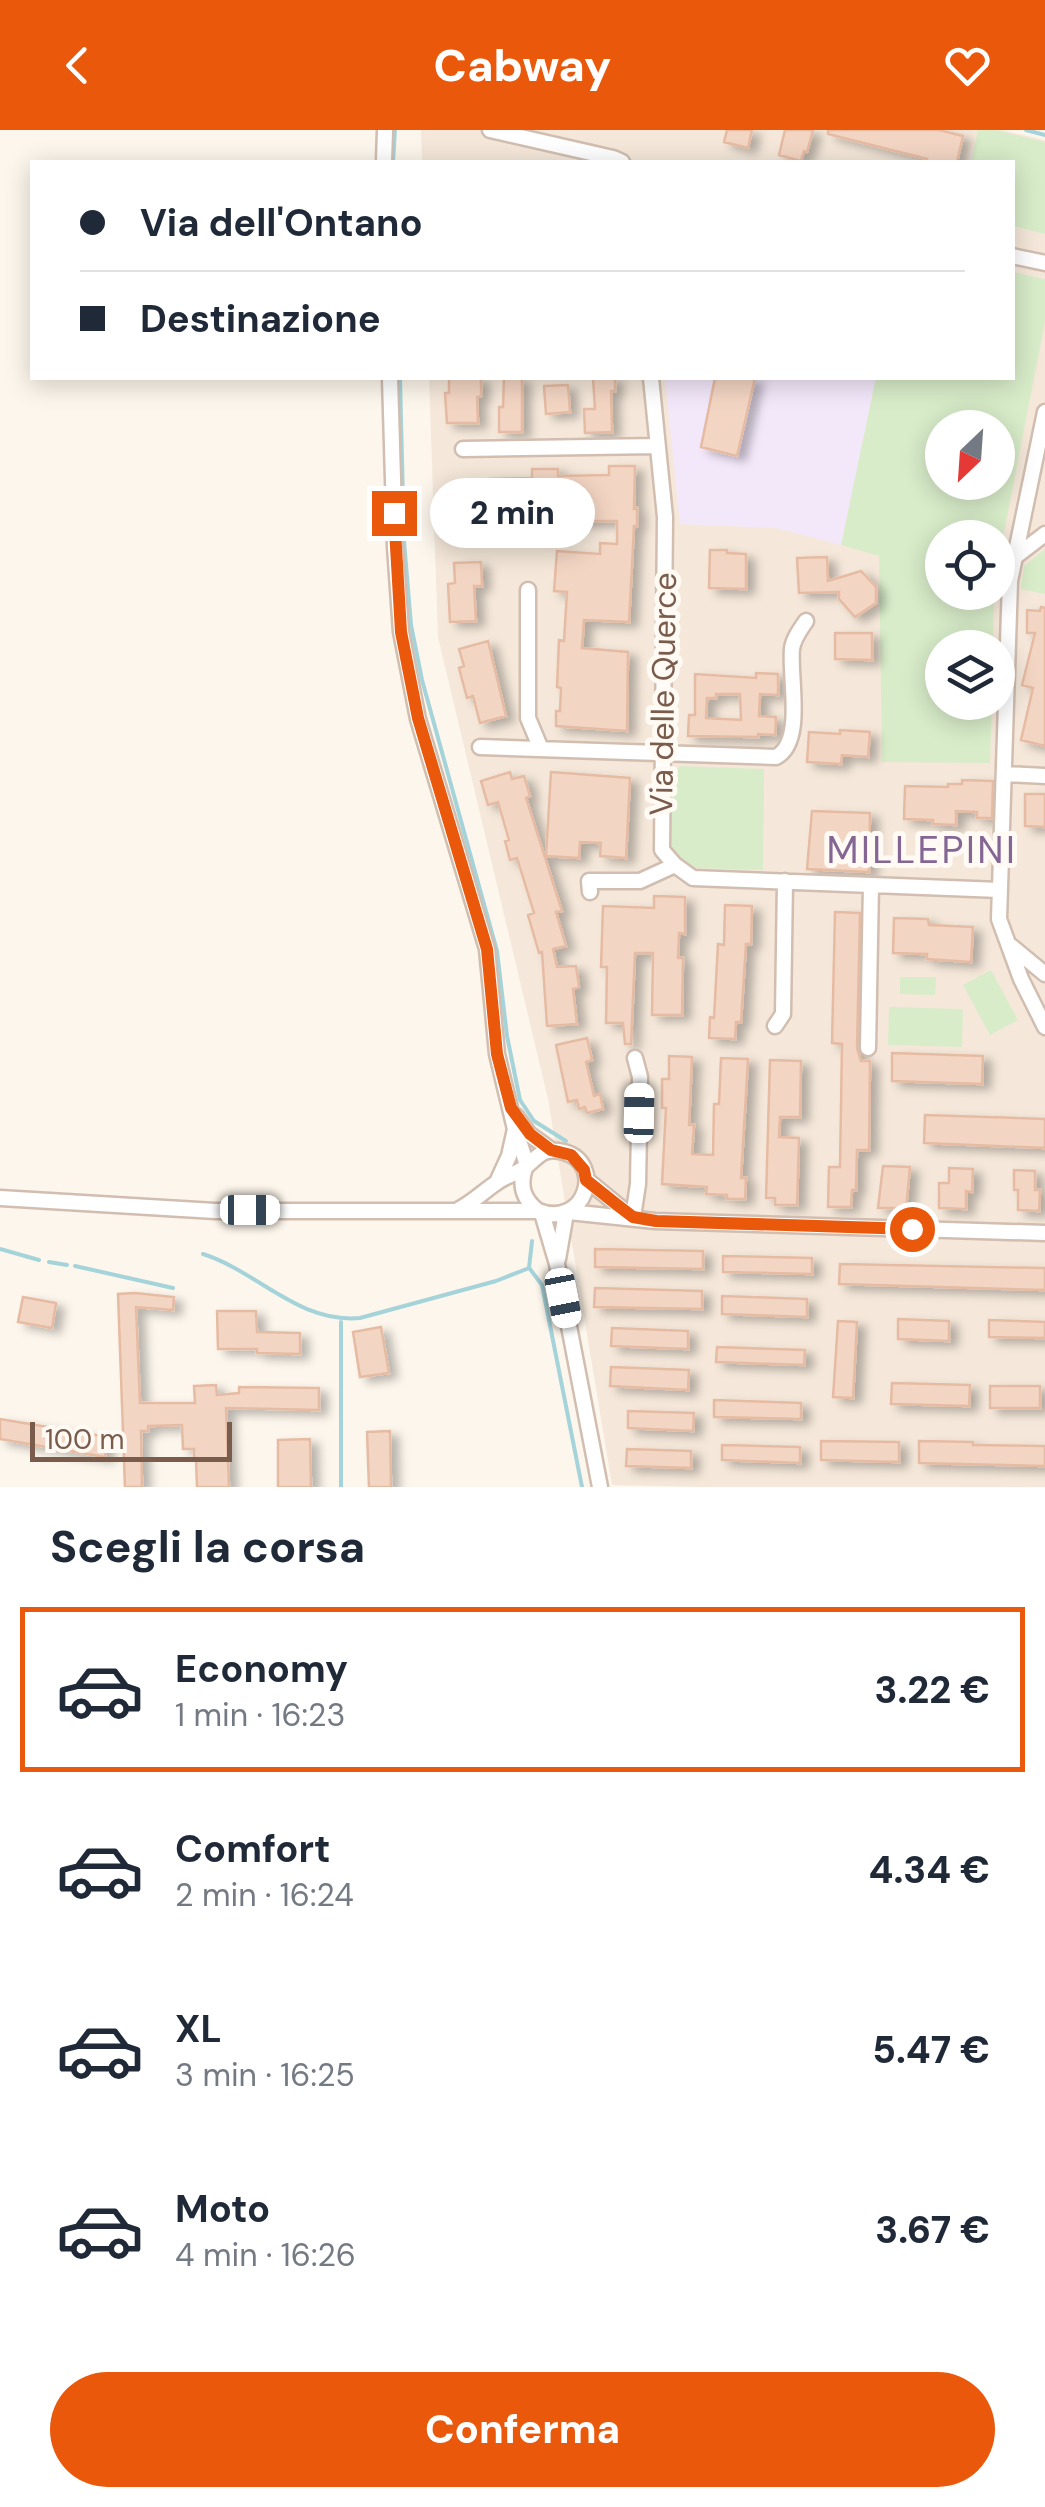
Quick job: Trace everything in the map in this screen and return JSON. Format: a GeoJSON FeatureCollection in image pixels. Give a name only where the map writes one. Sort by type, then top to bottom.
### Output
{"type":"FeatureCollection","features":[{"type":"Feature","properties":{"kind":"street"},"geometry":{"type":"LineString","coordinates":[[384,160],[385,130]]}},
{"type":"Feature","properties":{"kind":"street"},"geometry":{"type":"LineString","coordinates":[[490,130],[614,160]]}},
{"type":"Feature","properties":{"kind":"street"},"geometry":{"type":"LineString","coordinates":[[1015,257],[1045,264]]}},
{"type":"Feature","properties":{"kind":"street"},"geometry":{"type":"LineString","coordinates":[[390,380],[401,632],[418,718],[487,949],[497,1054],[526,1166],[522,1187],[524,1196],[540,1212],[557,1264],[600,1487]]}},
{"type":"Feature","properties":{"kind":"street","name":"Via delle Querce"},"geometry":{"type":"LineString","coordinates":[[651,380],[665,516],[662,850],[675,866]]}},
{"type":"Feature","properties":{"kind":"street"},"geometry":{"type":"LineString","coordinates":[[1015,553],[1045,412]]}},
{"type":"Feature","properties":{"kind":"street"},"geometry":{"type":"LineString","coordinates":[[463,449],[657,446]]}},
{"type":"Feature","properties":{"kind":"street"},"geometry":{"type":"LineString","coordinates":[[1015,557],[1045,534]]}},
{"type":"Feature","properties":{"kind":"street"},"geometry":{"type":"LineString","coordinates":[[528,590],[528,718],[541,749]]}},
{"type":"Feature","properties":{"kind":"street"},"geometry":{"type":"LineString","coordinates":[[1009,610],[999,919],[1021,979],[1038,998],[1045,1028]]}},
{"type":"Feature","properties":{"kind":"street"},"geometry":{"type":"LineString","coordinates":[[480,747],[776,756],[785,752],[792,736],[792,644],[806,621]]}},
{"type":"Feature","properties":{"kind":"street"},"geometry":{"type":"LineString","coordinates":[[1005,774],[1045,776]]}},
{"type":"Feature","properties":{"kind":"street"},"geometry":{"type":"LineString","coordinates":[[590,892],[590,881],[640,881],[675,866],[693,878],[1000,890]]}},
{"type":"Feature","properties":{"kind":"street"},"geometry":{"type":"LineString","coordinates":[[775,1026],[782,1014],[785,881]]}},
{"type":"Feature","properties":{"kind":"street"},"geometry":{"type":"LineString","coordinates":[[868,1048],[871,885]]}},
{"type":"Feature","properties":{"kind":"street"},"geometry":{"type":"LineString","coordinates":[[1008,944],[1042,970]]}},
{"type":"Feature","properties":{"kind":"street"},"geometry":{"type":"LineString","coordinates":[[1021,979],[1026,972],[1042,970]]}},
{"type":"Feature","properties":{"kind":"street"},"geometry":{"type":"LineString","coordinates":[[633,1217],[638,1184],[640,1077],[635,1058]]}},
{"type":"Feature","properties":{"kind":"street"},"geometry":{"type":"LineString","coordinates":[[511,1108],[530,1134],[551,1150],[571,1155],[584,1170],[583,1198],[568,1212],[557,1264]]}},
{"type":"Feature","properties":{"kind":"street"},"geometry":{"type":"LineString","coordinates":[[496,1183],[509,1156],[515,1128]]}},
{"type":"Feature","properties":{"kind":"street"},"geometry":{"type":"LineString","coordinates":[[458,1210],[540,1153],[551,1150]]}},
{"type":"Feature","properties":{"kind":"street"},"geometry":{"type":"LineString","coordinates":[[586,1180],[633,1217]]}},
{"type":"Feature","properties":{"kind":"street"},"geometry":{"type":"LineString","coordinates":[[0,1198],[215,1211],[458,1210],[559,1215],[568,1212],[656,1221],[1045,1233]]}},
{"type":"Feature","properties":{"kind":"shaded area"},"geometry":{"type":"Polygon","coordinates":[[[421,130],[1002,130],[1045,140],[1045,1487],[612,1485],[548,1099],[438,637],[429,380],[1015,380],[1015,160],[422,160],[421,130]]]}},
{"type":"Feature","properties":{"kind":"shaded area"},"geometry":{"type":"Polygon","coordinates":[[[665,380],[876,380],[841,545],[776,528],[680,524],[665,380]]]}},
{"type":"Feature","properties":{"kind":"green space"},"geometry":{"type":"Polygon","coordinates":[[[978,130],[996,130],[1045,142],[1045,234],[1015,226],[1015,160],[971,160],[978,130]]]}},
{"type":"Feature","properties":{"kind":"green space"},"geometry":{"type":"Polygon","coordinates":[[[1015,272],[1045,279],[1045,322],[1015,476],[1015,410],[925,410],[925,500],[1010,500],[1006,520],[925,520],[925,610],[994,610],[993,630],[925,630],[925,720],[991,720],[990,763],[882,762],[879,556],[841,545],[876,380],[1015,380],[1015,272]]]}},
{"type":"Feature","properties":{"kind":"green space"},"geometry":{"type":"Polygon","coordinates":[[[1045,549],[1045,594],[1021,589],[1024,566],[1045,549]]]}},
{"type":"Feature","properties":{"kind":"green space"},"geometry":{"type":"Polygon","coordinates":[[[680,766],[764,769],[763,870],[690,868],[672,854],[670,778],[680,766]]]}},
{"type":"Feature","properties":{"kind":"green space"},"geometry":{"type":"Polygon","coordinates":[[[991,970],[1018,1020],[990,1035],[963,985],[991,970]]]}},
{"type":"Feature","properties":{"kind":"green space"},"geometry":{"type":"Polygon","coordinates":[[[900,977],[936,977],[935,995],[900,994],[900,977]]]}},
{"type":"Feature","properties":{"kind":"green space"},"geometry":{"type":"Polygon","coordinates":[[[889,1007],[963,1009],[962,1047],[888,1045],[889,1007]]]}},
{"type":"Feature","properties":{"kind":"building"},"geometry":{"type":"Polygon","coordinates":[[[727,130],[752,130],[748,148],[724,142],[727,130]]]}},
{"type":"Feature","properties":{"kind":"building"},"geometry":{"type":"Polygon","coordinates":[[[785,130],[813,130],[801,160],[779,155],[785,130]]]}},
{"type":"Feature","properties":{"kind":"building"},"geometry":{"type":"Polygon","coordinates":[[[828,130],[939,130],[963,136],[957,160],[927,160],[828,134],[828,130]]]}},
{"type":"Feature","properties":{"kind":"building"},"geometry":{"type":"Polygon","coordinates":[[[449,380],[481,380],[478,423],[447,423],[445,393],[449,393],[449,380]]]}},
{"type":"Feature","properties":{"kind":"building"},"geometry":{"type":"Polygon","coordinates":[[[504,380],[522,380],[522,432],[499,432],[499,407],[503,407],[504,380]]]}},
{"type":"Feature","properties":{"kind":"building"},"geometry":{"type":"Polygon","coordinates":[[[593,380],[615,380],[615,391],[611,391],[612,432],[585,433],[584,409],[595,409],[593,380]]]}},
{"type":"Feature","properties":{"kind":"building"},"geometry":{"type":"Polygon","coordinates":[[[715,380],[755,380],[737,456],[701,447],[715,380]]]}},
{"type":"Feature","properties":{"kind":"building"},"geometry":{"type":"Polygon","coordinates":[[[568,385],[570,412],[546,414],[544,386],[568,385]]]}},
{"type":"Feature","properties":{"kind":"building"},"geometry":{"type":"Polygon","coordinates":[[[609,466],[635,466],[637,526],[629,622],[584,620],[582,648],[628,652],[627,731],[556,726],[561,688],[557,687],[559,640],[564,641],[567,592],[554,591],[557,551],[600,554],[600,543],[617,544],[617,521],[574,521],[574,502],[515,502],[516,511],[475,512],[476,530],[441,531],[444,492],[488,491],[488,479],[532,478],[532,469],[558,469],[558,476],[609,475],[609,466]]]}},
{"type":"Feature","properties":{"kind":"building"},"geometry":{"type":"Polygon","coordinates":[[[710,550],[746,554],[746,589],[709,588],[710,550]]]}},
{"type":"Feature","properties":{"kind":"building"},"geometry":{"type":"Polygon","coordinates":[[[827,557],[828,581],[861,571],[876,587],[876,603],[855,617],[839,599],[839,592],[799,593],[797,558],[827,557]]]}},
{"type":"Feature","properties":{"kind":"building"},"geometry":{"type":"Polygon","coordinates":[[[481,562],[482,586],[474,586],[476,621],[450,622],[448,584],[455,583],[454,563],[481,562]]]}},
{"type":"Feature","properties":{"kind":"building"},"geometry":{"type":"Polygon","coordinates":[[[1045,608],[1045,746],[1021,740],[1033,688],[1022,685],[1035,633],[1027,633],[1027,610],[1040,611],[1045,608]]]}},
{"type":"Feature","properties":{"kind":"building"},"geometry":{"type":"Polygon","coordinates":[[[835,633],[872,633],[872,660],[835,659],[835,633]]]}},
{"type":"Feature","properties":{"kind":"building"},"geometry":{"type":"Polygon","coordinates":[[[488,641],[506,716],[480,723],[473,696],[467,698],[459,668],[464,666],[459,649],[488,641]]]}},
{"type":"Feature","properties":{"kind":"building"},"geometry":{"type":"Polygon","coordinates":[[[756,673],[778,674],[778,695],[760,694],[759,716],[776,717],[775,735],[688,736],[689,715],[695,715],[695,674],[756,678],[756,673]],[[740,694],[707,698],[706,718],[741,720],[740,694]]]}},
{"type":"Feature","properties":{"kind":"building"},"geometry":{"type":"Polygon","coordinates":[[[840,730],[870,732],[868,757],[842,755],[841,764],[807,762],[809,732],[840,734],[840,730]]]}},
{"type":"Feature","properties":{"kind":"building"},"geometry":{"type":"Polygon","coordinates":[[[510,772],[512,779],[524,776],[530,796],[526,798],[562,911],[556,912],[566,946],[553,949],[557,967],[576,966],[579,987],[573,989],[577,1024],[547,1026],[542,952],[539,953],[528,915],[534,913],[517,858],[510,860],[505,841],[509,840],[498,802],[488,805],[481,781],[510,772]]]}},
{"type":"Feature","properties":{"kind":"building"},"geometry":{"type":"Polygon","coordinates":[[[551,772],[630,778],[626,858],[600,856],[601,843],[580,842],[579,858],[546,856],[551,772]]]}},
{"type":"Feature","properties":{"kind":"building"},"geometry":{"type":"Polygon","coordinates":[[[962,780],[993,781],[992,818],[977,818],[977,812],[956,811],[956,825],[904,819],[905,786],[948,787],[962,784],[962,780]]]}},
{"type":"Feature","properties":{"kind":"building"},"geometry":{"type":"Polygon","coordinates":[[[1025,794],[1045,794],[1045,827],[1025,826],[1025,794]]]}},
{"type":"Feature","properties":{"kind":"building"},"geometry":{"type":"Polygon","coordinates":[[[812,811],[870,813],[869,872],[807,869],[812,811]]]}},
{"type":"Feature","properties":{"kind":"building"},"geometry":{"type":"Polygon","coordinates":[[[654,896],[685,897],[685,934],[679,933],[678,958],[683,958],[682,1015],[652,1015],[653,953],[635,953],[631,1044],[625,1044],[623,1023],[606,1023],[607,967],[601,967],[603,906],[654,908],[654,896]]]}},
{"type":"Feature","properties":{"kind":"building"},"geometry":{"type":"Polygon","coordinates":[[[725,905],[752,906],[751,944],[746,944],[741,1022],[736,1022],[735,1039],[709,1038],[710,1017],[714,1018],[718,944],[724,945],[725,905]]]}},
{"type":"Feature","properties":{"kind":"building"},"geometry":{"type":"Polygon","coordinates":[[[835,912],[860,913],[857,1048],[861,1061],[870,1061],[869,1150],[857,1150],[856,1190],[852,1190],[851,1207],[828,1207],[829,1167],[840,1167],[842,1044],[832,1043],[835,912]]]}},
{"type":"Feature","properties":{"kind":"building"},"geometry":{"type":"Polygon","coordinates":[[[894,918],[973,927],[971,962],[893,953],[894,918]]]}},
{"type":"Feature","properties":{"kind":"building"},"geometry":{"type":"Polygon","coordinates":[[[587,1038],[592,1060],[586,1062],[594,1096],[600,1094],[603,1109],[587,1113],[585,1107],[579,1109],[577,1100],[568,1102],[556,1045],[587,1038]]]}},
{"type":"Feature","properties":{"kind":"building"},"geometry":{"type":"Polygon","coordinates":[[[892,1053],[983,1056],[982,1084],[892,1081],[892,1053]]]}},
{"type":"Feature","properties":{"kind":"building"},"geometry":{"type":"Polygon","coordinates":[[[669,1056],[692,1057],[692,1154],[713,1155],[714,1104],[719,1104],[721,1058],[748,1059],[741,1178],[746,1178],[745,1199],[706,1194],[707,1187],[662,1184],[666,1108],[662,1108],[662,1079],[669,1079],[669,1056]]]}},
{"type":"Feature","properties":{"kind":"building"},"geometry":{"type":"Polygon","coordinates":[[[770,1060],[801,1061],[800,1117],[780,1117],[779,1137],[799,1138],[797,1205],[775,1205],[775,1198],[766,1198],[770,1060]]]}},
{"type":"Feature","properties":{"kind":"building"},"geometry":{"type":"Polygon","coordinates":[[[925,1115],[1045,1119],[1045,1148],[924,1143],[925,1115]]]}},
{"type":"Feature","properties":{"kind":"building"},"geometry":{"type":"Polygon","coordinates":[[[883,1166],[910,1167],[906,1208],[878,1208],[883,1166]]]}},
{"type":"Feature","properties":{"kind":"building"},"geometry":{"type":"Polygon","coordinates":[[[949,1168],[973,1169],[972,1192],[966,1191],[966,1209],[939,1208],[939,1183],[949,1183],[949,1168]]]}},
{"type":"Feature","properties":{"kind":"building"},"geometry":{"type":"Polygon","coordinates":[[[1014,1170],[1035,1171],[1035,1190],[1040,1190],[1039,1211],[1018,1210],[1014,1170]]]}},
{"type":"Feature","properties":{"kind":"building"},"geometry":{"type":"Polygon","coordinates":[[[595,1249],[703,1251],[703,1269],[595,1267],[595,1249]]]}},
{"type":"Feature","properties":{"kind":"building"},"geometry":{"type":"Polygon","coordinates":[[[723,1256],[812,1258],[812,1274],[723,1272],[723,1256]]]}},
{"type":"Feature","properties":{"kind":"building"},"geometry":{"type":"Polygon","coordinates":[[[840,1264],[1045,1268],[1045,1290],[839,1284],[840,1264]]]}},
{"type":"Feature","properties":{"kind":"building"},"geometry":{"type":"Polygon","coordinates":[[[595,1288],[702,1291],[702,1309],[594,1307],[595,1288]]]}},
{"type":"Feature","properties":{"kind":"building"},"geometry":{"type":"Polygon","coordinates":[[[118,1294],[174,1297],[173,1310],[136,1307],[140,1403],[195,1403],[194,1386],[216,1385],[217,1395],[239,1393],[239,1387],[319,1388],[319,1410],[226,1408],[229,1487],[197,1487],[194,1449],[183,1449],[182,1425],[148,1426],[148,1431],[141,1431],[142,1487],[125,1487],[118,1294]]]}},
{"type":"Feature","properties":{"kind":"building"},"geometry":{"type":"Polygon","coordinates":[[[722,1296],[807,1299],[807,1317],[722,1314],[722,1296]]]}},
{"type":"Feature","properties":{"kind":"building"},"geometry":{"type":"Polygon","coordinates":[[[23,1297],[56,1303],[52,1328],[18,1322],[23,1297]]]}},
{"type":"Feature","properties":{"kind":"building"},"geometry":{"type":"Polygon","coordinates":[[[217,1311],[256,1311],[257,1332],[300,1333],[300,1354],[218,1349],[217,1311]]]}},
{"type":"Feature","properties":{"kind":"building"},"geometry":{"type":"Polygon","coordinates":[[[898,1319],[949,1321],[949,1341],[898,1339],[898,1319]]]}},
{"type":"Feature","properties":{"kind":"building"},"geometry":{"type":"Polygon","coordinates":[[[989,1320],[1045,1322],[1045,1338],[989,1337],[989,1320]]]}},
{"type":"Feature","properties":{"kind":"building"},"geometry":{"type":"Polygon","coordinates":[[[838,1321],[857,1322],[853,1398],[833,1397],[838,1321]]]}},
{"type":"Feature","properties":{"kind":"building"},"geometry":{"type":"Polygon","coordinates":[[[381,1327],[389,1373],[360,1377],[353,1332],[381,1327]]]}},
{"type":"Feature","properties":{"kind":"building"},"geometry":{"type":"Polygon","coordinates":[[[612,1328],[688,1331],[688,1349],[611,1346],[612,1328]]]}},
{"type":"Feature","properties":{"kind":"building"},"geometry":{"type":"Polygon","coordinates":[[[717,1347],[805,1350],[804,1365],[716,1362],[717,1347]]]}},
{"type":"Feature","properties":{"kind":"building"},"geometry":{"type":"Polygon","coordinates":[[[611,1367],[689,1370],[688,1390],[610,1386],[611,1367]]]}},
{"type":"Feature","properties":{"kind":"building"},"geometry":{"type":"Polygon","coordinates":[[[892,1383],[970,1385],[969,1406],[891,1404],[892,1383]]]}},
{"type":"Feature","properties":{"kind":"building"},"geometry":{"type":"Polygon","coordinates":[[[990,1386],[1040,1386],[1040,1408],[990,1408],[990,1386]]]}},
{"type":"Feature","properties":{"kind":"building"},"geometry":{"type":"Polygon","coordinates":[[[714,1400],[801,1403],[801,1419],[714,1417],[714,1400]]]}},
{"type":"Feature","properties":{"kind":"building"},"geometry":{"type":"Polygon","coordinates":[[[628,1411],[694,1413],[693,1431],[628,1428],[628,1411]]]}},
{"type":"Feature","properties":{"kind":"building"},"geometry":{"type":"Polygon","coordinates":[[[0,1419],[108,1437],[105,1457],[0,1439],[0,1419]]]}},
{"type":"Feature","properties":{"kind":"building"},"geometry":{"type":"Polygon","coordinates":[[[390,1431],[391,1487],[369,1487],[367,1432],[390,1431]]]}},
{"type":"Feature","properties":{"kind":"building"},"geometry":{"type":"Polygon","coordinates":[[[310,1439],[311,1487],[278,1487],[278,1440],[310,1439]]]}},
{"type":"Feature","properties":{"kind":"building"},"geometry":{"type":"Polygon","coordinates":[[[821,1441],[899,1442],[899,1462],[821,1460],[821,1441]]]}},
{"type":"Feature","properties":{"kind":"building"},"geometry":{"type":"Polygon","coordinates":[[[919,1441],[1045,1446],[1045,1466],[919,1463],[919,1441]]]}},
{"type":"Feature","properties":{"kind":"building"},"geometry":{"type":"Polygon","coordinates":[[[722,1445],[800,1447],[800,1463],[722,1460],[722,1445]]]}},
{"type":"Feature","properties":{"kind":"building"},"geometry":{"type":"Polygon","coordinates":[[[627,1449],[691,1451],[691,1468],[626,1466],[627,1449]]]}},
{"type":"Feature","properties":{"kind":"waterway"},"geometry":{"type":"LineString","coordinates":[[393,160],[395,130]]}},
{"type":"Feature","properties":{"kind":"waterway"},"geometry":{"type":"LineString","coordinates":[[1026,130],[1045,135]]}},
{"type":"Feature","properties":{"kind":"waterway"},"geometry":{"type":"LineString","coordinates":[[400,380],[404,541],[411,625],[422,680],[497,951],[507,1036],[520,1100],[534,1121],[566,1141]]}},
{"type":"Feature","properties":{"kind":"waterway"},"geometry":{"type":"LineString","coordinates":[[203,1254],[317,1313],[360,1318],[496,1281],[529,1268],[532,1241]]}},
{"type":"Feature","properties":{"kind":"waterway"},"geometry":{"type":"LineString","coordinates":[[0,1249],[39,1260]]}},
{"type":"Feature","properties":{"kind":"waterway"},"geometry":{"type":"LineString","coordinates":[[49,1262],[67,1265]]}},
{"type":"Feature","properties":{"kind":"waterway"},"geometry":{"type":"LineString","coordinates":[[75,1266],[173,1288]]}},
{"type":"Feature","properties":{"kind":"waterway"},"geometry":{"type":"LineString","coordinates":[[530,1269],[542,1285],[582,1487]]}},
{"type":"Feature","properties":{"kind":"waterway"},"geometry":{"type":"LineString","coordinates":[[341,1322],[341,1487]]}},
{"type":"Feature","properties":{"kind":"district","name":"MILLEPINI"},"geometry":{"type":"Point","coordinates":[922,850]}},
{"type":"Feature","properties":{"kind":"route"},"geometry":{"type":"LineString","coordinates":[[394,513],[401,632],[418,718],[487,949],[497,1054],[506,1095],[520,1123],[551,1150],[571,1155],[584,1170],[586,1180],[633,1217],[656,1221],[912,1229]]}}]}
